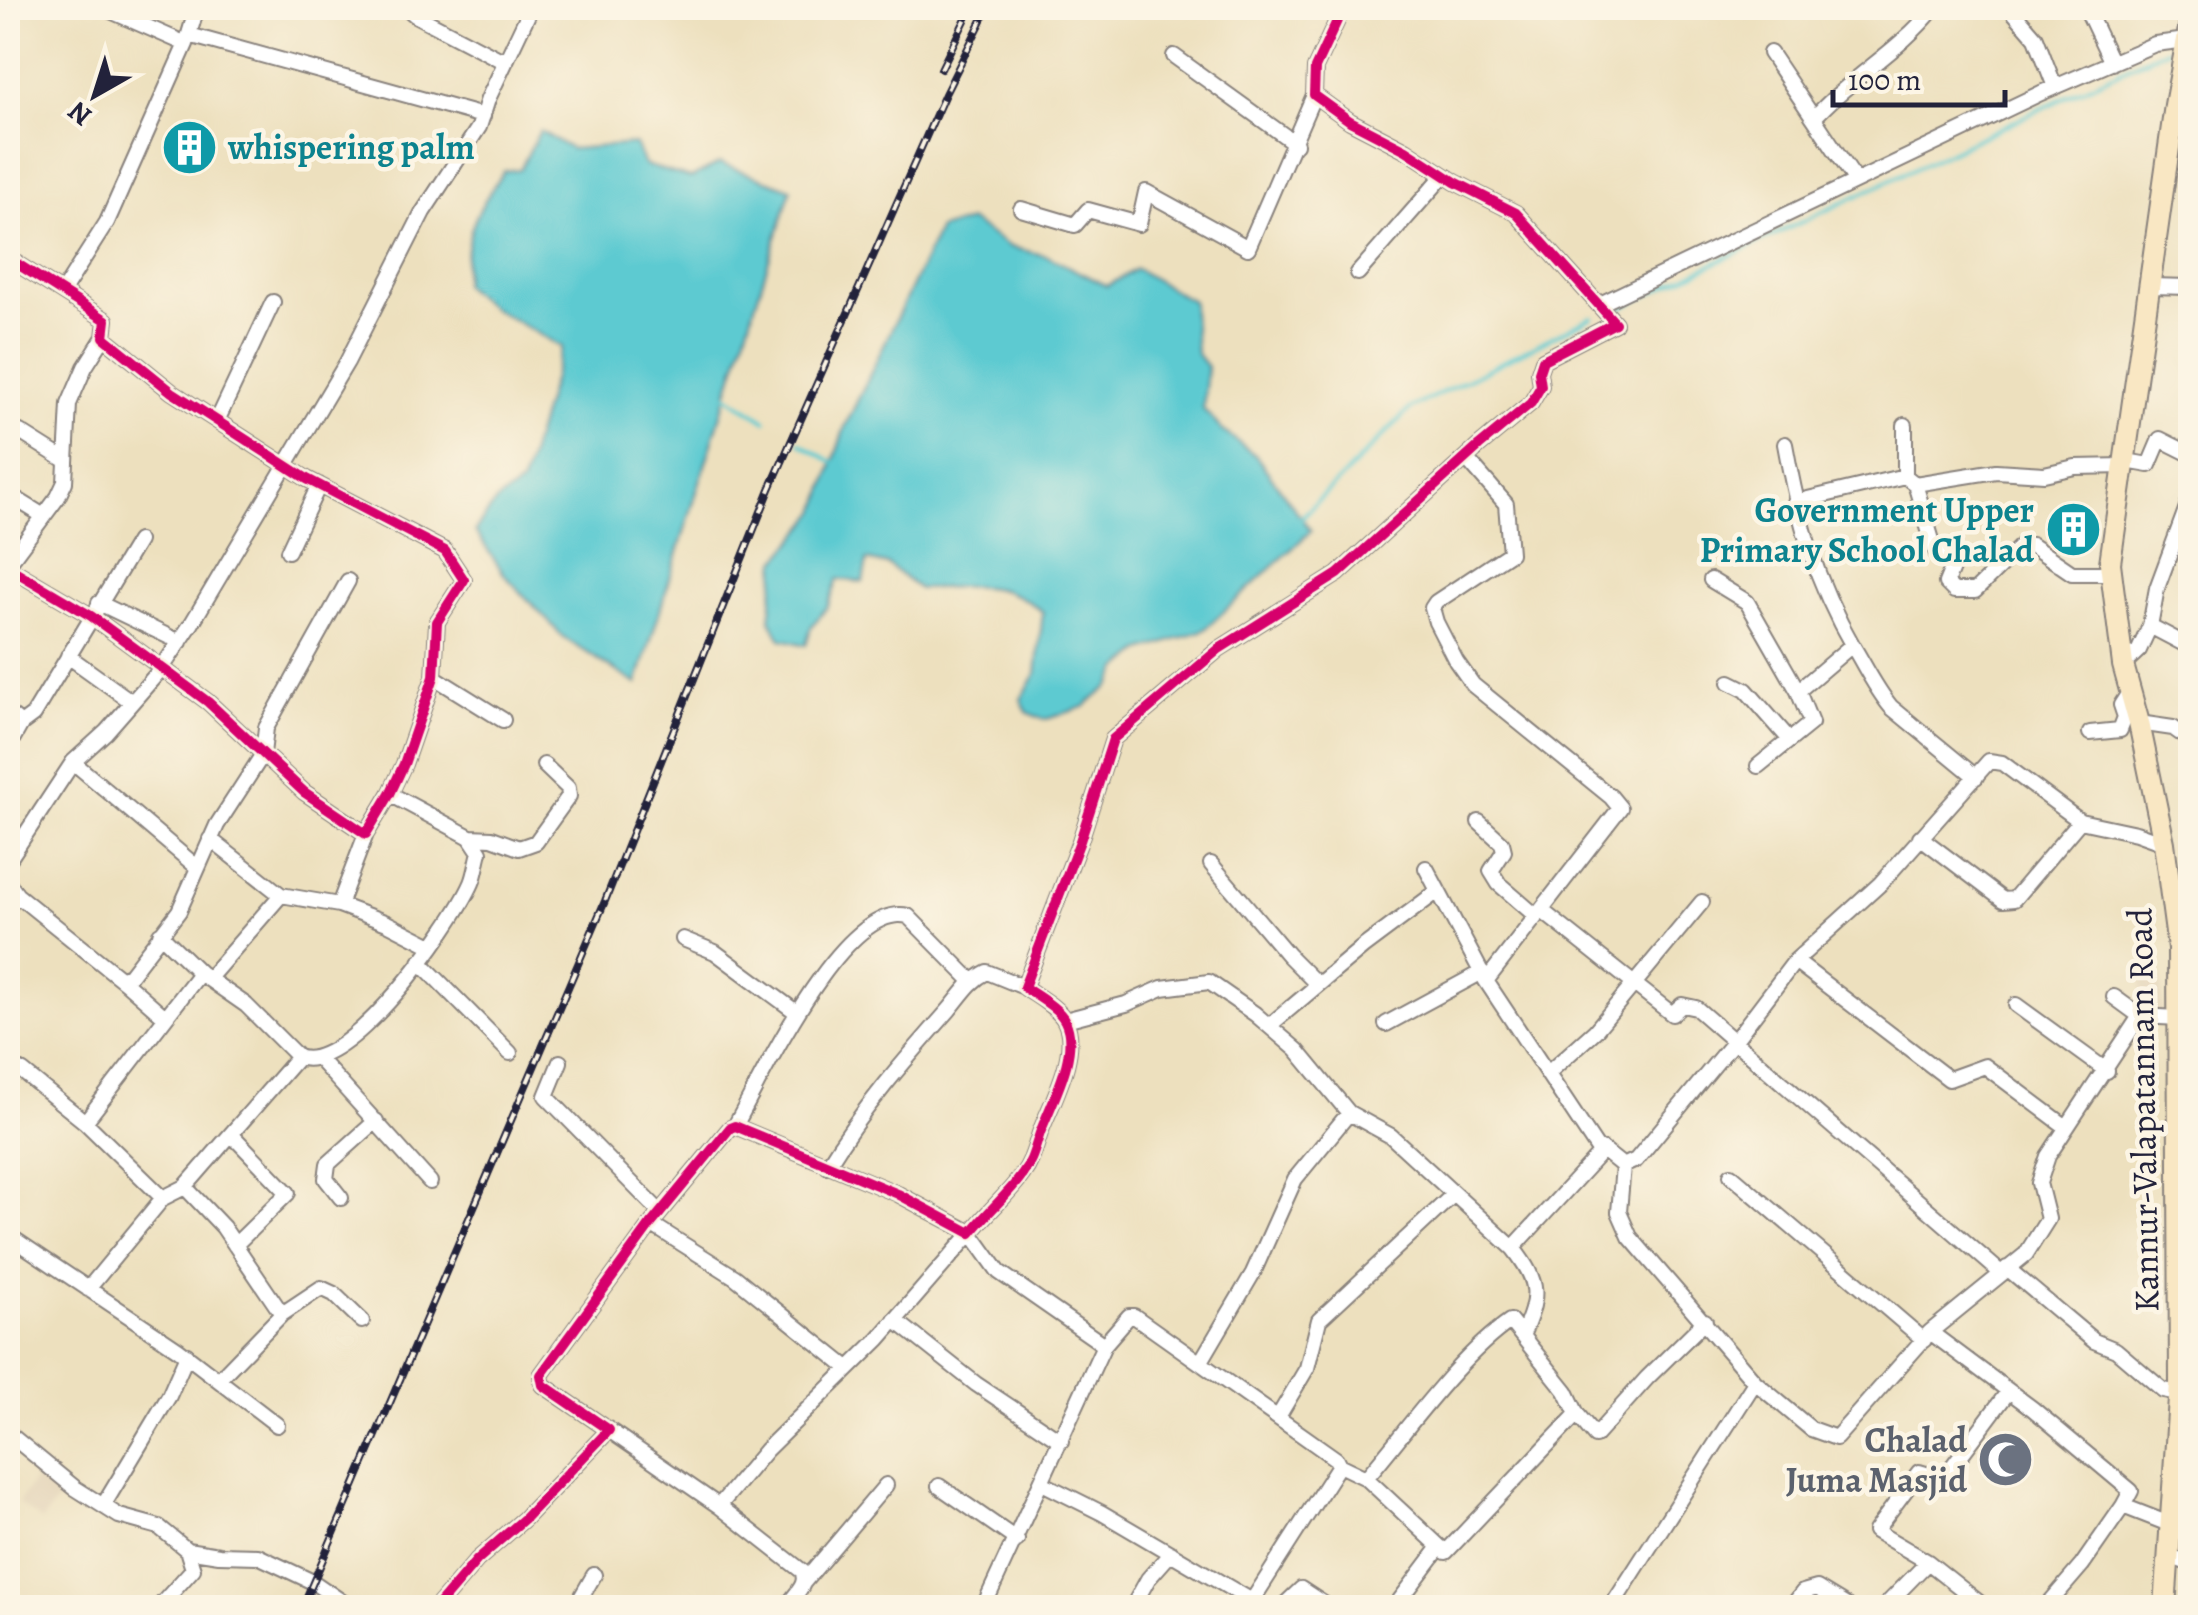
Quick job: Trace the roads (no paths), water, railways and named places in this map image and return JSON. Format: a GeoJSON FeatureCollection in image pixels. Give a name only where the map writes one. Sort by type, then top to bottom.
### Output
{"type":"FeatureCollection","features":[{"type":"Feature","properties":{"kind":"main road","name":"Kannur-Valapatannam Road"},"geometry":{"type":"LineString","coordinates":[[2166,1608],[2169,1524],[2183,1404],[2186,1169],[2179,1018],[2185,981],[2164,843],[2123,665],[2112,573],[2150,286],[2183,108],[2189,32]]}},
{"type":"Feature","properties":{"kind":"street"},"geometry":{"type":"LineString","coordinates":[[104,8],[187,39],[483,116]]}},
{"type":"Feature","properties":{"kind":"street"},"geometry":{"type":"LineString","coordinates":[[63,291],[107,222],[187,39],[196,8]]}},
{"type":"Feature","properties":{"kind":"street"},"geometry":{"type":"LineString","coordinates":[[407,8],[505,62]]}},
{"type":"Feature","properties":{"kind":"street"},"geometry":{"type":"LineString","coordinates":[[8,861],[73,762],[132,702],[180,642],[347,362],[423,212],[480,127],[531,8]]}},
{"type":"Feature","properties":{"kind":"street"},"geometry":{"type":"LineString","coordinates":[[1021,209],[1074,226],[1088,210],[1139,224],[1146,192],[1248,248],[1296,144],[1314,95],[1312,81],[1316,68],[1343,8]]}},
{"type":"Feature","properties":{"kind":"street"},"geometry":{"type":"LineString","coordinates":[[1814,118],[1855,77],[1911,37],[1934,8]]}},
{"type":"Feature","properties":{"kind":"street"},"geometry":{"type":"LineString","coordinates":[[2010,8],[2036,38],[2055,87]]}},
{"type":"Feature","properties":{"kind":"street"},"geometry":{"type":"LineString","coordinates":[[2086,8],[2112,62]]}},
{"type":"Feature","properties":{"kind":"street"},"geometry":{"type":"LineString","coordinates":[[1600,304],[2055,87],[2189,32]]}},
{"type":"Feature","properties":{"kind":"street"},"geometry":{"type":"LineString","coordinates":[[1770,53],[1856,181]]}},
{"type":"Feature","properties":{"kind":"street"},"geometry":{"type":"LineString","coordinates":[[1174,56],[1296,144]]}},
{"type":"Feature","properties":{"kind":"street"},"geometry":{"type":"LineString","coordinates":[[1024,987],[1080,841],[1113,740],[1219,649],[1338,574],[1531,402],[1541,386],[1539,372],[1543,360],[1614,323],[1516,213],[1444,176],[1350,121],[1314,95]]}},
{"type":"Feature","properties":{"kind":"street"},"geometry":{"type":"LineString","coordinates":[[1358,272],[1444,176]]}},
{"type":"Feature","properties":{"kind":"street"},"geometry":{"type":"LineString","coordinates":[[8,258],[106,320],[104,337],[69,404],[65,482],[8,565],[95,610],[180,642]]}},
{"type":"Feature","properties":{"kind":"street"},"geometry":{"type":"LineString","coordinates":[[2150,286],[2190,288]]}},
{"type":"Feature","properties":{"kind":"street"},"geometry":{"type":"LineString","coordinates":[[217,421],[273,302]]}},
{"type":"Feature","properties":{"kind":"street"},"geometry":{"type":"LineString","coordinates":[[104,337],[172,392],[284,464],[429,542],[454,560],[464,580],[437,622],[434,676],[390,794],[366,834],[338,905]]}},
{"type":"Feature","properties":{"kind":"street"},"geometry":{"type":"LineString","coordinates":[[1905,425],[1902,439],[1910,480],[1935,550],[1955,561],[1946,583],[1954,591],[1975,591],[2021,546],[2031,544],[2072,574],[2112,573]]}},
{"type":"Feature","properties":{"kind":"street"},"geometry":{"type":"LineString","coordinates":[[20,432],[66,461]]}},
{"type":"Feature","properties":{"kind":"street"},"geometry":{"type":"LineString","coordinates":[[1796,502],[1910,480],[1996,471],[2044,474],[2125,463],[2148,466],[2160,439],[2190,454]]}},
{"type":"Feature","properties":{"kind":"street"},"geometry":{"type":"LineString","coordinates":[[1786,444],[1796,502],[1829,606],[1891,706],[1976,778]]}},
{"type":"Feature","properties":{"kind":"street"},"geometry":{"type":"LineString","coordinates":[[1386,1024],[1484,976],[1539,913],[1620,808],[1612,797],[1473,685],[1436,622],[1432,608],[1436,602],[1510,552],[1506,504],[1466,458]]}},
{"type":"Feature","properties":{"kind":"street"},"geometry":{"type":"LineString","coordinates":[[288,552],[319,485]]}},
{"type":"Feature","properties":{"kind":"street"},"geometry":{"type":"LineString","coordinates":[[8,494],[42,515]]}},
{"type":"Feature","properties":{"kind":"street"},"geometry":{"type":"LineString","coordinates":[[2123,665],[2140,650],[2150,626],[2157,588],[2190,500]]}},
{"type":"Feature","properties":{"kind":"street"},"geometry":{"type":"LineString","coordinates":[[8,747],[21,724],[34,715],[138,541]]}},
{"type":"Feature","properties":{"kind":"street"},"geometry":{"type":"LineString","coordinates":[[1710,580],[1747,602],[1798,691],[1811,723],[1758,766]]}},
{"type":"Feature","properties":{"kind":"street"},"geometry":{"type":"LineString","coordinates":[[125,982],[122,978],[130,974],[179,911],[210,840],[263,754],[266,728],[348,581]]}},
{"type":"Feature","properties":{"kind":"street"},"geometry":{"type":"LineString","coordinates":[[95,610],[208,702],[304,792],[366,834]]}},
{"type":"Feature","properties":{"kind":"street"},"geometry":{"type":"LineString","coordinates":[[2150,626],[2190,648]]}},
{"type":"Feature","properties":{"kind":"street"},"geometry":{"type":"LineString","coordinates":[[1798,691],[1852,645]]}},
{"type":"Feature","properties":{"kind":"street"},"geometry":{"type":"LineString","coordinates":[[68,656],[132,702]]}},
{"type":"Feature","properties":{"kind":"street"},"geometry":{"type":"LineString","coordinates":[[434,676],[503,720]]}},
{"type":"Feature","properties":{"kind":"street"},"geometry":{"type":"LineString","coordinates":[[1730,682],[1746,690],[1790,740]]}},
{"type":"Feature","properties":{"kind":"street"},"geometry":{"type":"LineString","coordinates":[[2090,734],[2125,726],[2120,705],[2130,690]]}},
{"type":"Feature","properties":{"kind":"street"},"geometry":{"type":"LineString","coordinates":[[8,713],[21,724]]}},
{"type":"Feature","properties":{"kind":"street"},"geometry":{"type":"LineString","coordinates":[[2139,723],[2173,728],[2190,740]]}},
{"type":"Feature","properties":{"kind":"street"},"geometry":{"type":"LineString","coordinates":[[1622,1166],[1636,1160],[1736,1040],[1795,960],[1880,884],[1989,760],[1996,759],[2080,820],[2164,843]]}},
{"type":"Feature","properties":{"kind":"street"},"geometry":{"type":"LineString","coordinates":[[73,762],[198,868]]}},
{"type":"Feature","properties":{"kind":"street"},"geometry":{"type":"LineString","coordinates":[[390,794],[470,837],[492,838],[520,848],[536,842],[569,796],[568,788],[544,765]]}},
{"type":"Feature","properties":{"kind":"street"},"geometry":{"type":"LineString","coordinates":[[1920,837],[2003,900],[2014,898],[2080,820]]}},
{"type":"Feature","properties":{"kind":"street"},"geometry":{"type":"LineString","coordinates":[[1479,822],[1502,842],[1504,851],[1490,871],[1499,884],[1613,965],[1672,1014],[1682,1005],[1696,1008],[2004,1270],[2094,1341],[2116,1350],[2183,1404]]}},
{"type":"Feature","properties":{"kind":"street"},"geometry":{"type":"LineString","coordinates":[[160,934],[246,1006],[298,1057],[308,1061],[318,1058],[348,1042],[408,979],[432,946],[472,882],[480,852],[470,837]]}},
{"type":"Feature","properties":{"kind":"street"},"geometry":{"type":"LineString","coordinates":[[210,840],[281,894],[338,905],[387,923],[432,946]]}},
{"type":"Feature","properties":{"kind":"street"},"geometry":{"type":"LineString","coordinates":[[1212,864],[1288,956],[1318,984]]}},
{"type":"Feature","properties":{"kind":"street"},"geometry":{"type":"LineString","coordinates":[[1426,868],[1484,976],[1597,1148],[1622,1166]]}},
{"type":"Feature","properties":{"kind":"street"},"geometry":{"type":"LineString","coordinates":[[1270,1026],[1362,946],[1438,892]]}},
{"type":"Feature","properties":{"kind":"street"},"geometry":{"type":"LineString","coordinates":[[85,1122],[165,1018],[281,894]]}},
{"type":"Feature","properties":{"kind":"street"},"geometry":{"type":"LineString","coordinates":[[11,895],[125,982],[165,1018]]}},
{"type":"Feature","properties":{"kind":"street"},"geometry":{"type":"LineString","coordinates":[[1548,1073],[1595,1031],[1702,902]]}},
{"type":"Feature","properties":{"kind":"street"},"geometry":{"type":"LineString","coordinates":[[804,1582],[802,1571],[719,1506],[543,1385],[541,1374],[656,1218],[734,1126],[796,1012],[828,966],[868,927],[886,915],[908,916],[971,980]]}},
{"type":"Feature","properties":{"kind":"street"},"geometry":{"type":"LineString","coordinates":[[683,939],[714,952],[796,1012]]}},
{"type":"Feature","properties":{"kind":"street"},"geometry":{"type":"LineString","coordinates":[[1795,960],[1950,1079],[1985,1066],[2065,1126]]}},
{"type":"Feature","properties":{"kind":"street"},"geometry":{"type":"LineString","coordinates":[[420,962],[510,1054]]}},
{"type":"Feature","properties":{"kind":"street"},"geometry":{"type":"LineString","coordinates":[[719,1506],[766,1450],[895,1320],[991,1206],[1009,1192],[1033,1158],[1065,1073],[1065,1020],[1024,987],[988,972],[971,980],[876,1093],[826,1166]]}},
{"type":"Feature","properties":{"kind":"street"},"geometry":{"type":"LineString","coordinates":[[1065,1020],[1126,1004],[1162,988],[1209,982],[1270,1026],[1297,1050],[1349,1112],[1391,1136],[1513,1248],[1528,1268],[1537,1302],[1522,1336]]}},
{"type":"Feature","properties":{"kind":"street"},"geometry":{"type":"LineString","coordinates":[[2114,998],[2140,1016],[2179,1018]]}},
{"type":"Feature","properties":{"kind":"street"},"geometry":{"type":"LineString","coordinates":[[2016,1005],[2106,1070]]}},
{"type":"Feature","properties":{"kind":"street"},"geometry":{"type":"LineString","coordinates":[[1622,1166],[1619,1212],[1630,1236],[1755,1382],[1811,1429],[1836,1438],[1927,1336],[2026,1254],[2048,1219],[2039,1183],[2048,1156],[2140,1016]]}},
{"type":"Feature","properties":{"kind":"street"},"geometry":{"type":"LineString","coordinates":[[88,1290],[163,1198],[185,1187],[298,1057]]}},
{"type":"Feature","properties":{"kind":"street"},"geometry":{"type":"LineString","coordinates":[[318,1058],[430,1182]]}},
{"type":"Feature","properties":{"kind":"street"},"geometry":{"type":"LineString","coordinates":[[560,1062],[546,1096],[656,1218],[848,1368]]}},
{"type":"Feature","properties":{"kind":"street"},"geometry":{"type":"LineString","coordinates":[[9,1068],[23,1072],[85,1122],[163,1198]]}},
{"type":"Feature","properties":{"kind":"street"},"geometry":{"type":"LineString","coordinates":[[1200,1362],[1253,1274],[1294,1179],[1349,1112]]}},
{"type":"Feature","properties":{"kind":"street"},"geometry":{"type":"LineString","coordinates":[[342,1198],[326,1179],[328,1164],[376,1122]]}},
{"type":"Feature","properties":{"kind":"street"},"geometry":{"type":"LineString","coordinates":[[734,1126],[898,1194],[970,1232],[999,1272],[1104,1344]]}},
{"type":"Feature","properties":{"kind":"street"},"geometry":{"type":"LineString","coordinates":[[231,1134],[288,1193],[235,1246]]}},
{"type":"Feature","properties":{"kind":"street"},"geometry":{"type":"LineString","coordinates":[[1513,1248],[1604,1150]]}},
{"type":"Feature","properties":{"kind":"street"},"geometry":{"type":"LineString","coordinates":[[1731,1175],[1927,1336],[2057,1428],[2131,1491],[2082,1565],[2044,1608]]}},
{"type":"Feature","properties":{"kind":"street"},"geometry":{"type":"LineString","coordinates":[[185,1187],[223,1227],[282,1314]]}},
{"type":"Feature","properties":{"kind":"street"},"geometry":{"type":"LineString","coordinates":[[1278,1417],[1306,1368],[1319,1320],[1454,1194]]}},
{"type":"Feature","properties":{"kind":"street"},"geometry":{"type":"LineString","coordinates":[[8,1235],[187,1355],[278,1425]]}},
{"type":"Feature","properties":{"kind":"street"},"geometry":{"type":"LineString","coordinates":[[220,1379],[282,1314],[321,1288],[334,1294],[362,1321]]}},
{"type":"Feature","properties":{"kind":"street"},"geometry":{"type":"LineString","coordinates":[[990,1605],[1104,1344],[1129,1316],[1278,1417],[1339,1465],[1366,1478],[1446,1552],[1577,1414]]}},
{"type":"Feature","properties":{"kind":"street"},"geometry":{"type":"LineString","coordinates":[[895,1320],[976,1384],[1060,1442]]}},
{"type":"Feature","properties":{"kind":"street"},"geometry":{"type":"LineString","coordinates":[[1366,1478],[1493,1333],[1510,1321],[1566,1391],[1594,1436],[1706,1322]]}},
{"type":"Feature","properties":{"kind":"street"},"geometry":{"type":"LineString","coordinates":[[103,1506],[170,1396],[187,1355]]}},
{"type":"Feature","properties":{"kind":"street"},"geometry":{"type":"LineString","coordinates":[[1621,1608],[1615,1601],[1755,1382]]}},
{"type":"Feature","properties":{"kind":"street"},"geometry":{"type":"LineString","coordinates":[[1986,1608],[1928,1562],[1875,1531],[1919,1472],[1943,1478],[2008,1392]]}},
{"type":"Feature","properties":{"kind":"street"},"geometry":{"type":"LineString","coordinates":[[436,1608],[466,1572],[524,1519],[608,1430]]}},
{"type":"Feature","properties":{"kind":"street"},"geometry":{"type":"LineString","coordinates":[[8,1433],[75,1488],[119,1516],[159,1527],[186,1550],[258,1556],[314,1582],[342,1605]]}},
{"type":"Feature","properties":{"kind":"street"},"geometry":{"type":"LineString","coordinates":[[1042,1483],[1102,1513],[1254,1604],[1339,1465]]}},
{"type":"Feature","properties":{"kind":"street"},"geometry":{"type":"LineString","coordinates":[[793,1605],[804,1582],[886,1485]]}},
{"type":"Feature","properties":{"kind":"street"},"geometry":{"type":"LineString","coordinates":[[939,1486],[1017,1540]]}},
{"type":"Feature","properties":{"kind":"street"},"geometry":{"type":"LineString","coordinates":[[2123,1506],[2169,1524]]}},
{"type":"Feature","properties":{"kind":"street"},"geometry":{"type":"LineString","coordinates":[[1394,1608],[1440,1546]]}},
{"type":"Feature","properties":{"kind":"street"},"geometry":{"type":"LineString","coordinates":[[158,1608],[192,1569],[186,1550]]}},
{"type":"Feature","properties":{"kind":"street"},"geometry":{"type":"LineString","coordinates":[[1132,1608],[1148,1579],[1171,1553]]}},
{"type":"Feature","properties":{"kind":"street"},"geometry":{"type":"LineString","coordinates":[[2168,1555],[2190,1564]]}},
{"type":"Feature","properties":{"kind":"street"},"geometry":{"type":"LineString","coordinates":[[1883,1608],[1928,1562]]}},
{"type":"Feature","properties":{"kind":"street"},"geometry":{"type":"LineString","coordinates":[[575,1608],[594,1574]]}},
{"type":"Feature","properties":{"kind":"street"},"geometry":{"type":"LineString","coordinates":[[1792,1608],[1803,1592],[1817,1588],[1850,1608]]}},
{"type":"Feature","properties":{"kind":"street"},"geometry":{"type":"LineString","coordinates":[[1281,1608],[1301,1589],[1330,1608]]}},
{"type":"Feature","properties":{"kind":"water"},"geometry":{"type":"Polygon","coordinates":[[[540,131],[571,149],[635,144],[644,165],[691,178],[720,163],[791,189],[637,684],[564,638],[504,574],[475,531],[496,502],[522,483],[562,347],[490,307],[463,285],[466,251],[478,212],[504,171],[520,169],[540,131]]]}},
{"type":"Feature","properties":{"kind":"water"},"geometry":{"type":"Polygon","coordinates":[[[970,221],[1010,247],[1047,256],[1107,286],[1136,269],[1192,301],[1196,353],[1207,367],[1203,409],[1222,430],[1256,456],[1311,531],[1204,630],[1142,651],[1119,669],[1111,685],[1084,707],[1044,720],[1027,712],[1021,699],[1036,674],[1043,612],[1013,594],[970,586],[919,589],[888,565],[867,560],[863,582],[838,579],[828,606],[811,627],[806,645],[781,639],[770,619],[777,561],[817,512],[845,427],[939,229],[970,221]]]}},
{"type":"Feature","properties":{"kind":"waterway"},"geometry":{"type":"LineString","coordinates":[[1616,310],[2167,49]]}},
{"type":"Feature","properties":{"kind":"waterway"},"geometry":{"type":"LineString","coordinates":[[1298,521],[1411,408],[1592,317]]}},
{"type":"Feature","properties":{"kind":"waterway"},"geometry":{"type":"LineString","coordinates":[[724,394],[766,421]]}},
{"type":"Feature","properties":{"kind":"waterway"},"geometry":{"type":"LineString","coordinates":[[800,443],[834,463]]}},
{"type":"Feature","properties":{"kind":"railway"},"geometry":{"type":"LineString","coordinates":[[941,69],[971,8]]}},
{"type":"Feature","properties":{"kind":"railway"},"geometry":{"type":"LineString","coordinates":[[302,1608],[605,901],[770,489],[945,94],[988,8]]}},
{"type":"Feature","properties":{"kind":"place","name":"whispering palm"},"geometry":{"type":"Point","coordinates":[189,147]}},
{"type":"Feature","properties":{"kind":"place","name":"Government Upper Primary School Chalad"},"geometry":{"type":"Point","coordinates":[2073,530]}},
{"type":"Feature","properties":{"kind":"place","name":"Chalad Juma Masjid"},"geometry":{"type":"Point","coordinates":[2006,1460]}}]}
